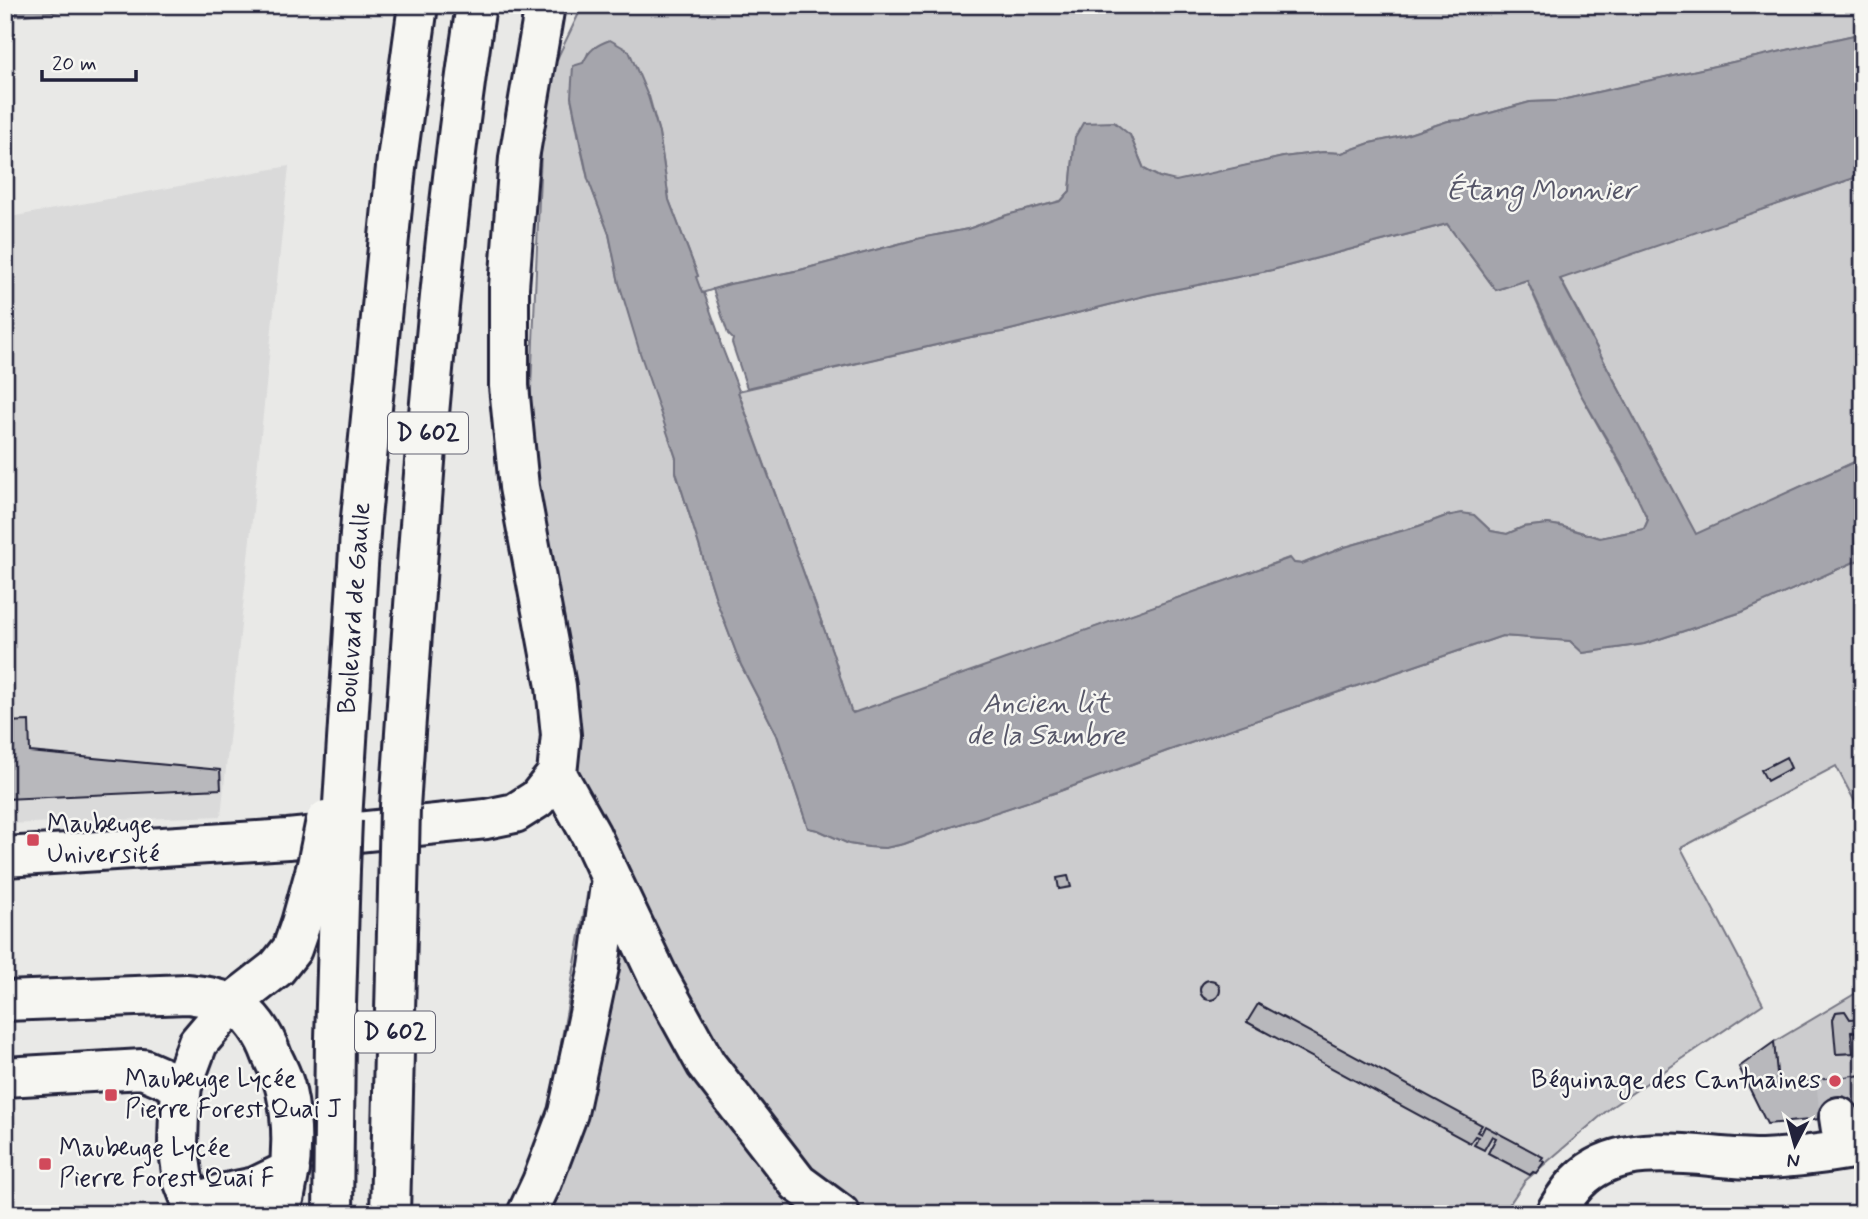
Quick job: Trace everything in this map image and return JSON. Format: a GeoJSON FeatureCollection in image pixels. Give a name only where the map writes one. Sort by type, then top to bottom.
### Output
{"type":"FeatureCollection","features":[{"type":"Feature","properties":{"kind":"main road","name":"Boulevard de Gaulle"},"geometry":{"type":"LineString","coordinates":[[333,1214],[335,1039],[328,867],[346,730],[361,518],[396,167],[418,5]]}},
{"type":"Feature","properties":{"kind":"main road","name":"D 602"},"geometry":{"type":"LineString","coordinates":[[390,1214],[400,807],[420,510],[441,293],[476,5]]}},
{"type":"Feature","properties":{"kind":"main road"},"geometry":{"type":"LineString","coordinates":[[5,857],[288,839],[486,819],[514,813],[537,799],[557,774],[561,735],[556,686],[519,486],[509,386],[509,287],[519,158],[545,5]]}},
{"type":"Feature","properties":{"kind":"main road"},"geometry":{"type":"LineString","coordinates":[[557,774],[591,835],[659,979],[706,1064],[798,1183],[840,1214]]}},
{"type":"Feature","properties":{"kind":"main road"},"geometry":{"type":"LineString","coordinates":[[290,1170],[255,1187],[221,1194],[194,1209],[183,1180],[178,1143],[182,1086],[198,1043],[232,1003],[277,968],[292,949],[301,923],[328,867]]}},
{"type":"Feature","properties":{"kind":"main road"},"geometry":{"type":"LineString","coordinates":[[527,1214],[568,1113],[599,967],[611,878]]}},
{"type":"Feature","properties":{"kind":"main road"},"geometry":{"type":"LineString","coordinates":[[5,1001],[187,994],[232,1003],[246,1014],[265,1037],[286,1088],[291,1123],[290,1170],[280,1214]]}},
{"type":"Feature","properties":{"kind":"main road"},"geometry":{"type":"LineString","coordinates":[[5,1077],[143,1069],[182,1086]]}},
{"type":"Feature","properties":{"kind":"main road"},"geometry":{"type":"LineString","coordinates":[[1555,1214],[1564,1198],[1584,1176],[1601,1165],[1622,1158],[1650,1153],[1761,1159],[1809,1156],[1848,1138]]}},
{"type":"Feature","properties":{"kind":"shaded area"},"geometry":{"type":"Polygon","coordinates":[[[578,5],[1863,5],[1863,33],[1557,101],[1530,102],[1465,120],[1448,121],[1342,153],[1323,152],[1283,157],[1176,182],[1144,169],[1130,135],[1075,137],[1070,191],[1061,201],[1007,215],[968,229],[921,238],[702,293],[669,200],[659,133],[649,96],[588,53],[571,97],[588,179],[609,234],[619,283],[676,458],[676,472],[717,602],[741,665],[777,735],[808,828],[849,844],[885,848],[904,844],[1502,636],[1570,641],[1583,653],[1644,644],[1742,612],[1863,558],[1863,817],[1836,766],[1681,848],[1763,1004],[1610,1108],[1525,1181],[1503,1214],[531,1214],[589,884],[567,684],[535,520],[530,413],[542,128],[555,63],[581,9],[578,5]]]}},
{"type":"Feature","properties":{"kind":"shaded area"},"geometry":{"type":"Polygon","coordinates":[[[289,166],[221,816],[5,824],[5,218],[289,166]]]}},
{"type":"Feature","properties":{"kind":"shaded area"},"geometry":{"type":"Polygon","coordinates":[[[1863,175],[1863,458],[1696,535],[1560,278],[1863,175]]]}},
{"type":"Feature","properties":{"kind":"shaded area"},"geometry":{"type":"Polygon","coordinates":[[[1447,224],[1496,290],[1527,280],[1588,408],[1641,503],[1648,520],[1644,529],[1600,538],[1548,524],[1523,527],[1507,534],[1491,531],[1474,515],[1446,516],[1345,547],[1302,564],[1294,563],[1289,558],[859,712],[851,712],[832,651],[738,391],[1002,332],[1148,295],[1272,270],[1447,224]]]}},
{"type":"Feature","properties":{"kind":"shaded area"},"geometry":{"type":"Polygon","coordinates":[[[1863,989],[1863,1030],[1863,1075],[1778,1084],[1774,1042],[1863,989]],[[1844,1011],[1836,1012],[1833,1019],[1837,1054],[1853,1053],[1851,1032],[1863,1030],[1862,1018],[1850,1019],[1844,1011]]]}},
{"type":"Feature","properties":{"kind":"water"},"geometry":{"type":"Polygon","coordinates":[[[5,5],[119,5],[5,17],[5,5]]]}},
{"type":"Feature","properties":{"kind":"water"},"geometry":{"type":"Polygon","coordinates":[[[1863,33],[1863,175],[1560,279],[1696,534],[1863,458],[1863,558],[1742,612],[1644,644],[1583,653],[1570,641],[1502,636],[904,844],[885,848],[849,844],[808,828],[777,735],[741,665],[717,602],[676,472],[676,458],[619,283],[609,234],[588,179],[571,97],[573,66],[583,63],[594,48],[610,40],[629,51],[648,96],[659,133],[669,200],[853,713],[1290,558],[1294,563],[1302,564],[1345,547],[1446,516],[1462,513],[1474,515],[1491,531],[1507,534],[1523,527],[1548,524],[1600,538],[1644,529],[1648,520],[1623,467],[1580,393],[1527,280],[1496,290],[1447,224],[1272,270],[1148,295],[1002,332],[747,388],[733,339],[728,334],[713,289],[968,229],[1007,215],[1061,201],[1070,191],[1075,137],[1083,123],[1114,122],[1130,135],[1144,169],[1159,177],[1176,181],[1283,157],[1323,152],[1342,153],[1448,121],[1465,120],[1530,102],[1557,101],[1863,33]]]}},
{"type":"Feature","properties":{"kind":"building"},"geometry":{"type":"Polygon","coordinates":[[[29,721],[30,752],[220,770],[221,789],[5,799],[5,722],[29,721]]]}},
{"type":"Feature","properties":{"kind":"building"},"geometry":{"type":"Polygon","coordinates":[[[1786,757],[1791,768],[1767,781],[1761,770],[1786,757]]]}},
{"type":"Feature","properties":{"kind":"building"},"geometry":{"type":"Polygon","coordinates":[[[1068,876],[1071,887],[1059,889],[1057,878],[1068,876]]]}},
{"type":"Feature","properties":{"kind":"building"},"geometry":{"type":"Polygon","coordinates":[[[1210,980],[1217,983],[1220,990],[1217,997],[1210,1000],[1203,997],[1200,990],[1203,983],[1210,980]]]}},
{"type":"Feature","properties":{"kind":"building"},"geometry":{"type":"Polygon","coordinates":[[[1258,1004],[1482,1125],[1477,1132],[1481,1134],[1485,1126],[1543,1157],[1541,1160],[1544,1162],[1536,1173],[1530,1175],[1488,1153],[1496,1138],[1492,1136],[1484,1150],[1474,1145],[1478,1137],[1475,1136],[1470,1143],[1247,1022],[1258,1004]]]}},
{"type":"Feature","properties":{"kind":"building"},"geometry":{"type":"Polygon","coordinates":[[[1845,1011],[1850,1019],[1862,1018],[1863,1031],[1851,1032],[1853,1053],[1836,1054],[1833,1019],[1836,1012],[1845,1011]]]}},
{"type":"Feature","properties":{"kind":"building","name":"Béguinage des Cantuaines"},"geometry":{"type":"Polygon","coordinates":[[[1774,1042],[1778,1084],[1863,1075],[1863,1115],[1767,1124],[1739,1067],[1774,1042]]]}},
{"type":"Feature","properties":{"kind":"tunnel"},"geometry":{"type":"LineString","coordinates":[[1835,1078],[1839,1117]]}},
{"type":"Feature","properties":{"kind":"place","name":"Maubeuge Université"},"geometry":{"type":"Point","coordinates":[33,840]}},
{"type":"Feature","properties":{"kind":"place","name":"Béguinage des Cantuaines"},"geometry":{"type":"Point","coordinates":[1835,1081]}},
{"type":"Feature","properties":{"kind":"place","name":"Maubeuge Lycée Pierre Forest Quai J"},"geometry":{"type":"Point","coordinates":[111,1095]}},
{"type":"Feature","properties":{"kind":"place","name":"Maubeuge Lycée Pierre Forest Quai F"},"geometry":{"type":"Point","coordinates":[45,1164]}},
{"type":"Feature","properties":{"kind":"water label","name":"Étang Monnier"},"geometry":{"type":"Point","coordinates":[1541,191]}},
{"type":"Feature","properties":{"kind":"water label","name":"Ancien lit de la Sambre"},"geometry":{"type":"Point","coordinates":[1046,720]}}]}
